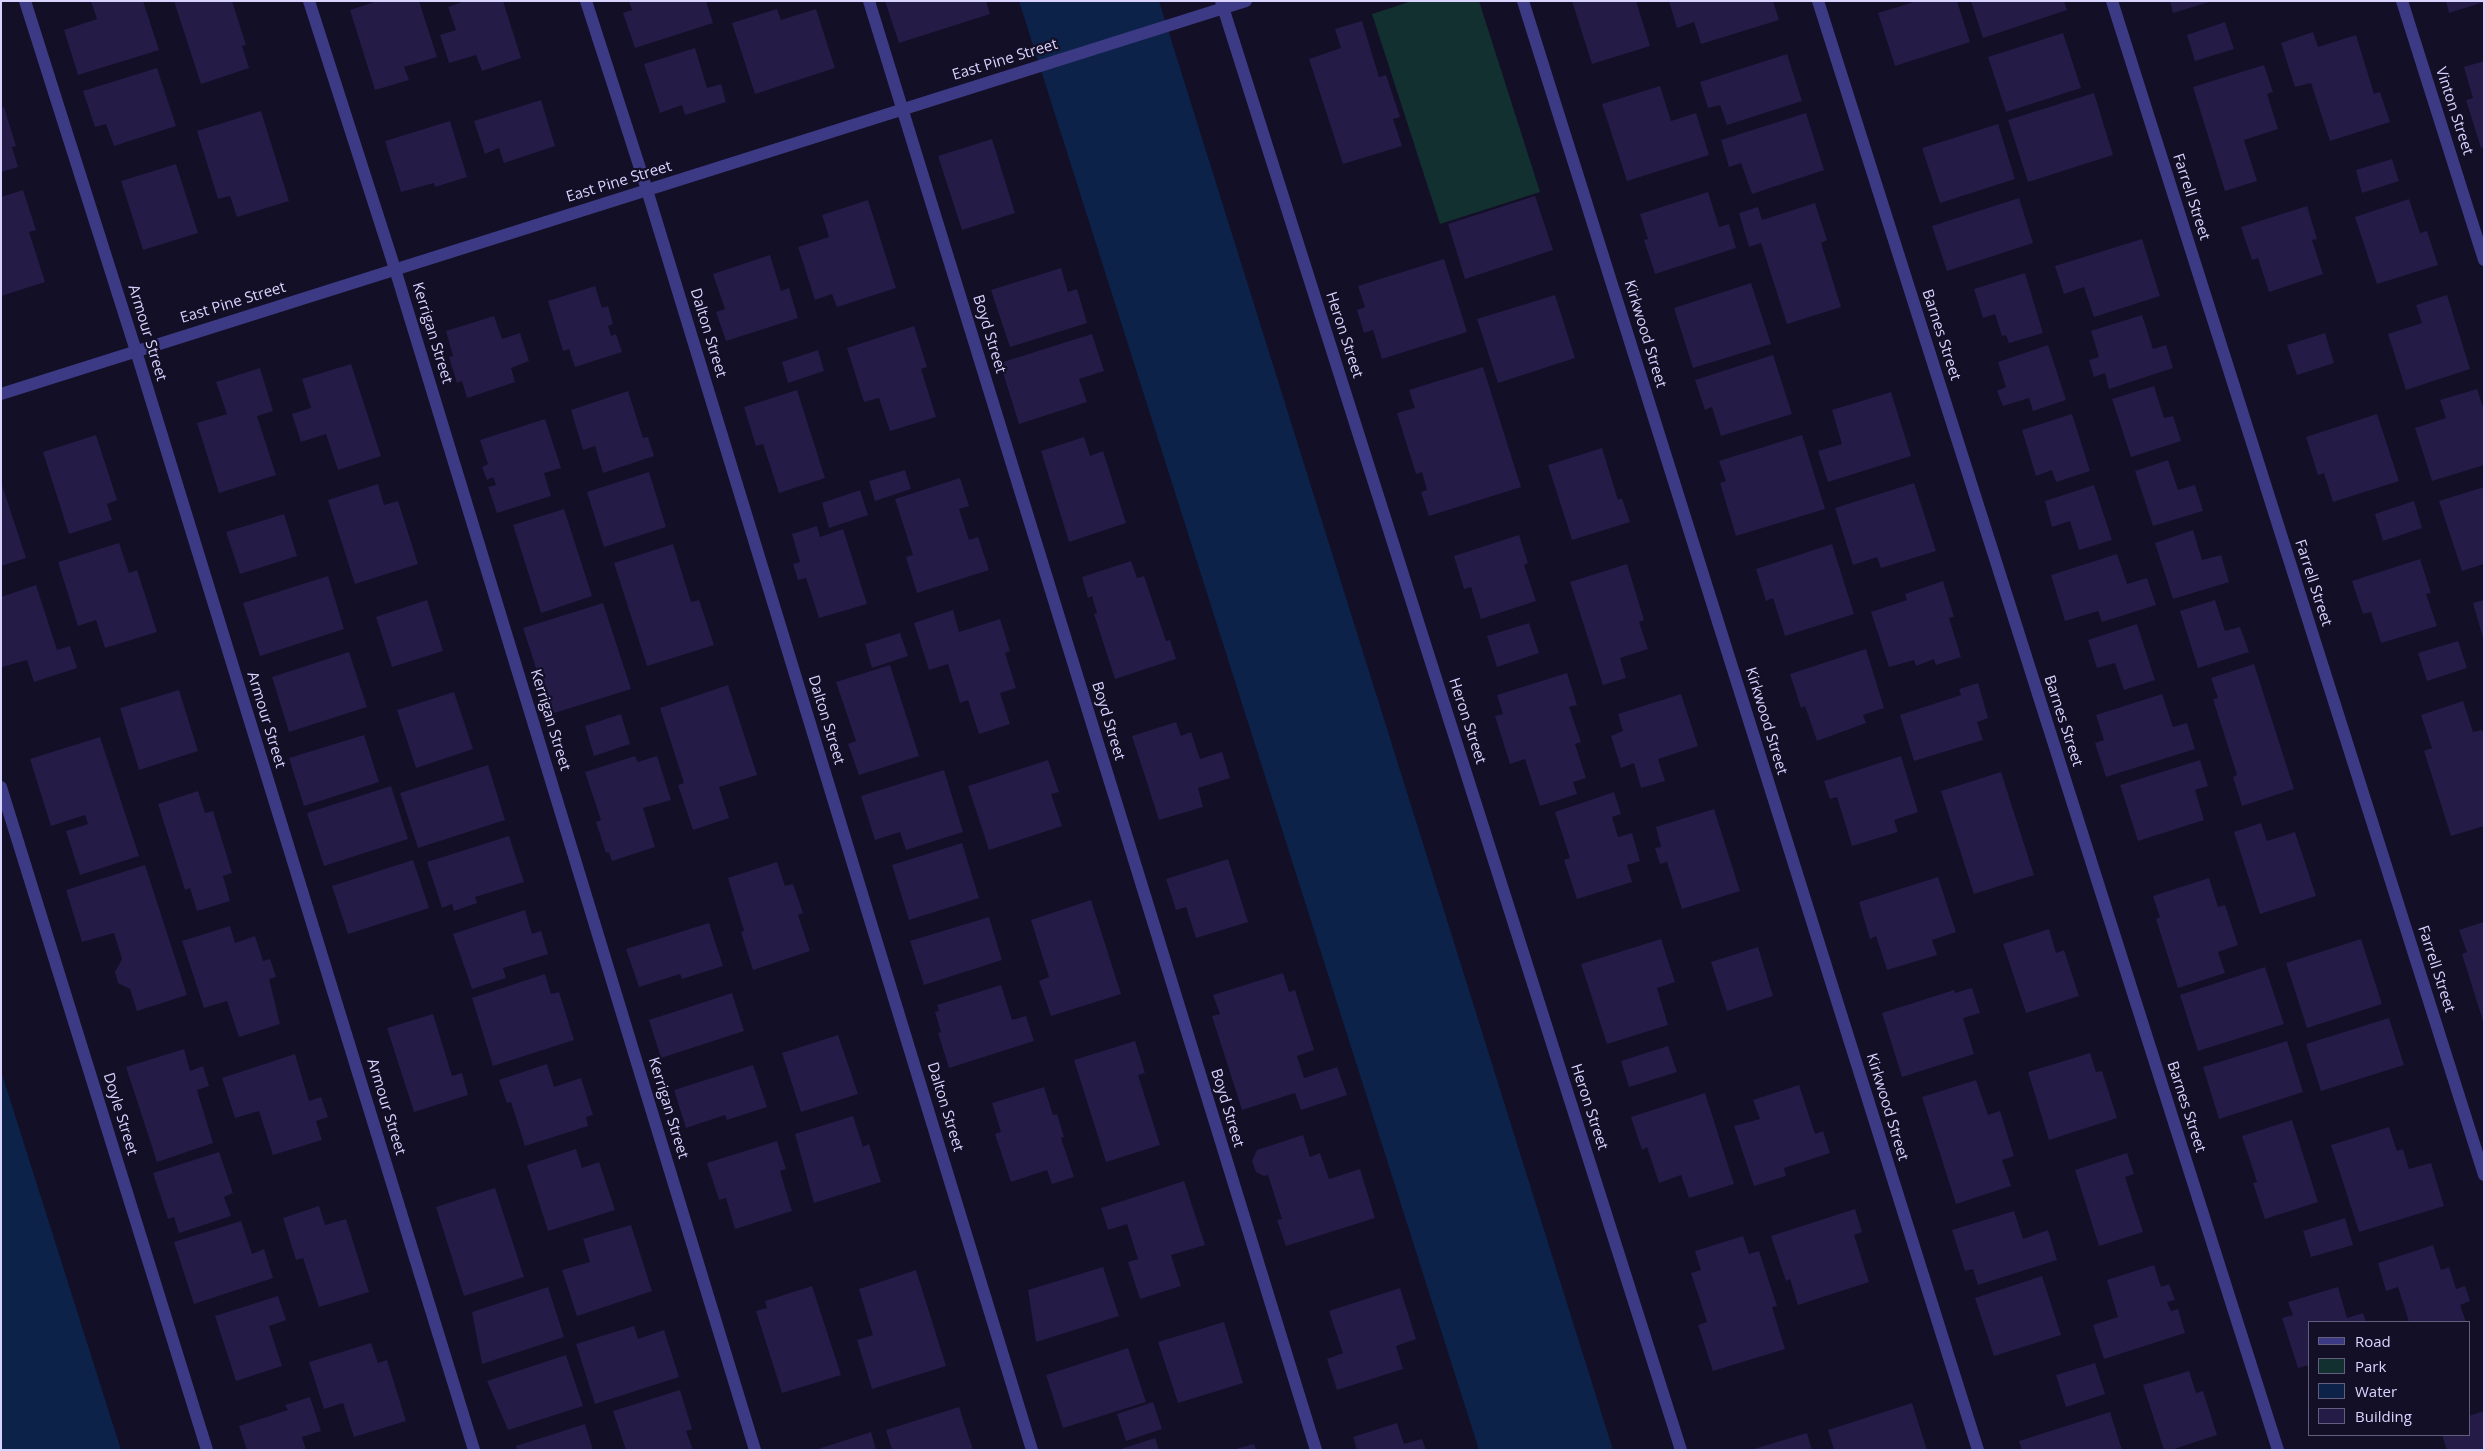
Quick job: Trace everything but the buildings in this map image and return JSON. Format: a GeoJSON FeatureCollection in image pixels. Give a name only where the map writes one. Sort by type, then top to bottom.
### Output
{"type":"FeatureCollection","features":[{"type":"Feature","properties":{"kind":"street","name":"Armour Street"},"geometry":{"type":"LineString","coordinates":[[25,1],[136,351],[474,1450]]}},
{"type":"Feature","properties":{"kind":"street","name":"Kerrigan Street"},"geometry":{"type":"LineString","coordinates":[[309,1],[396,269],[755,1450]]}},
{"type":"Feature","properties":{"kind":"street","name":"Dalton Street"},"geometry":{"type":"LineString","coordinates":[[586,1],[647,190],[1032,1450]]}},
{"type":"Feature","properties":{"kind":"street","name":"Boyd Street"},"geometry":{"type":"LineString","coordinates":[[869,1],[1316,1450]]}},
{"type":"Feature","properties":{"kind":"street","name":"East Pine Street"},"geometry":{"type":"LineString","coordinates":[[1,394],[1017,74],[1192,18],[1222,5],[1246,1]]}},
{"type":"Feature","properties":{"kind":"street","name":"Kirkwood Street"},"geometry":{"type":"LineString","coordinates":[[1523,1],[1978,1450]]}},
{"type":"Feature","properties":{"kind":"street","name":"Barnes Street"},"geometry":{"type":"LineString","coordinates":[[1818,1],[2278,1450]]}},
{"type":"Feature","properties":{"kind":"street","name":"Farrell Street"},"geometry":{"type":"LineString","coordinates":[[2112,1],[2484,1174]]}},
{"type":"Feature","properties":{"kind":"street","name":"Vinton Street"},"geometry":{"type":"LineString","coordinates":[[2402,1],[2484,260]]}},
{"type":"Feature","properties":{"kind":"street","name":"Heron Street"},"geometry":{"type":"LineString","coordinates":[[1222,5],[1681,1450]]}},
{"type":"Feature","properties":{"kind":"street","name":"Doyle Street"},"geometry":{"type":"LineString","coordinates":[[1,787],[207,1450]]}},
{"type":"Feature","properties":{"kind":"green space"},"geometry":{"type":"Polygon","coordinates":[[[1412,1],[1479,1],[1540,192],[1440,224],[1372,14],[1412,1]]]}},
{"type":"Feature","properties":{"kind":"water"},"geometry":{"type":"Polygon","coordinates":[[[1019,1],[1159,1],[1613,1450],[1479,1450],[1019,1]]]}},
{"type":"Feature","properties":{"kind":"water"},"geometry":{"type":"Polygon","coordinates":[[[1,1071],[121,1450],[1,1450],[1,1071]]]}}]}
